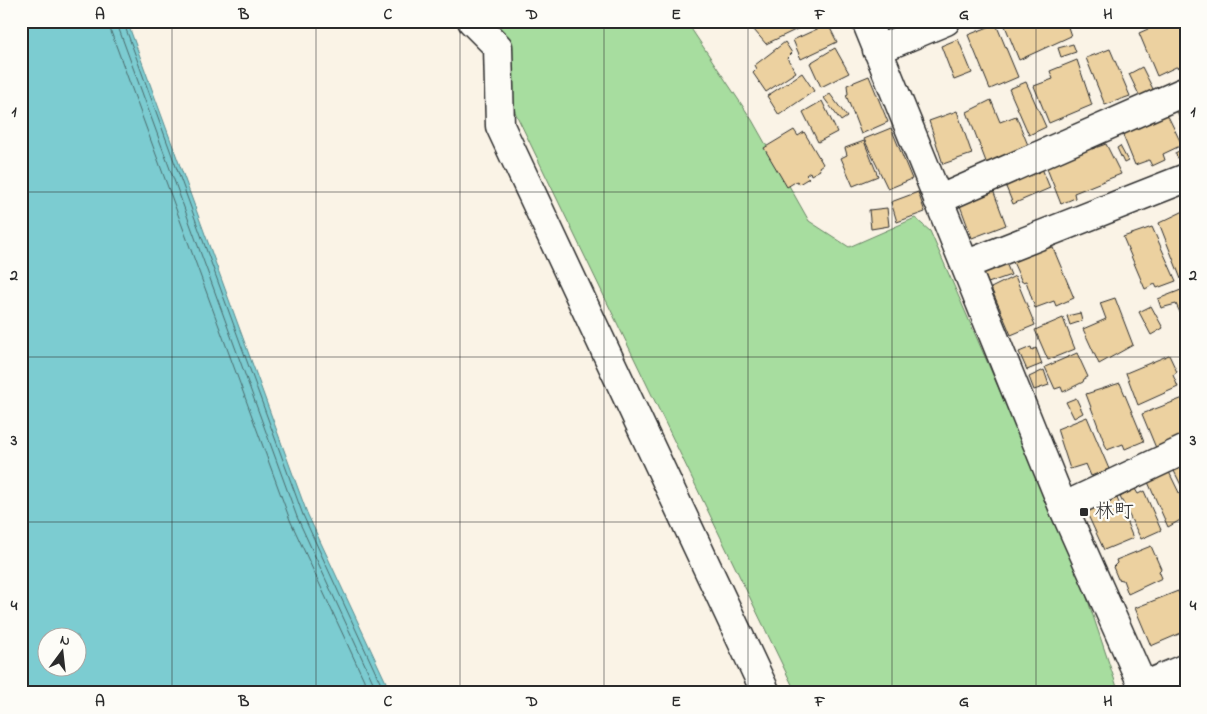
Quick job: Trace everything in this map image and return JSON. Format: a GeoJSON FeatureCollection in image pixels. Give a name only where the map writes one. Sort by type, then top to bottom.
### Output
{"type":"FeatureCollection","features":[{"type":"Feature","properties":{"kind":"street"},"geometry":{"type":"LineString","coordinates":[[472,21],[498,47],[500,126],[766,693]]}},
{"type":"Feature","properties":{"kind":"street"},"geometry":{"type":"LineString","coordinates":[[866,21],[1063,507],[1145,689],[1186,668]]}},
{"type":"Feature","properties":{"kind":"street"},"geometry":{"type":"LineString","coordinates":[[878,50],[946,21]]}},
{"type":"Feature","properties":{"kind":"street"},"geometry":{"type":"LineString","coordinates":[[938,200],[1186,91]]}},
{"type":"Feature","properties":{"kind":"street"},"geometry":{"type":"LineString","coordinates":[[965,265],[1186,178]]}},
{"type":"Feature","properties":{"kind":"street"},"geometry":{"type":"LineString","coordinates":[[1063,507],[1186,449]]}},
{"type":"Feature","properties":{"kind":"green space"},"geometry":{"type":"Polygon","coordinates":[[[471,21],[686,21],[752,120],[809,221],[849,247],[915,218],[930,231],[1076,565],[1119,693],[796,693],[471,21]]]}},
{"type":"Feature","properties":{"kind":"water"},"geometry":{"type":"Polygon","coordinates":[[[21,21],[127,21],[307,513],[391,693],[21,693],[21,21]]]}},
{"type":"Feature","properties":{"kind":"building"},"geometry":{"type":"Polygon","coordinates":[[[774,21],[814,21],[766,44],[754,30],[774,21]]]}},
{"type":"Feature","properties":{"kind":"building"},"geometry":{"type":"Polygon","coordinates":[[[1003,21],[1066,21],[1071,36],[1019,60],[1003,21]]]}},
{"type":"Feature","properties":{"kind":"building"},"geometry":{"type":"Polygon","coordinates":[[[1166,21],[1184,21],[1186,25],[1186,65],[1180,68],[1176,67],[1157,76],[1139,33],[1166,21]]]}},
{"type":"Feature","properties":{"kind":"building"},"geometry":{"type":"Polygon","coordinates":[[[828,24],[837,42],[801,59],[793,40],[828,24]]]}},
{"type":"Feature","properties":{"kind":"building"},"geometry":{"type":"Polygon","coordinates":[[[996,24],[1018,77],[990,89],[968,35],[996,24]]]}},
{"type":"Feature","properties":{"kind":"building"},"geometry":{"type":"Polygon","coordinates":[[[958,39],[972,73],[954,80],[941,46],[958,39]]]}},
{"type":"Feature","properties":{"kind":"building"},"geometry":{"type":"Polygon","coordinates":[[[785,42],[792,53],[787,58],[796,72],[766,92],[753,73],[757,69],[755,65],[785,42]]]}},
{"type":"Feature","properties":{"kind":"building"},"geometry":{"type":"Polygon","coordinates":[[[1073,44],[1076,52],[1061,57],[1058,48],[1073,44]]]}},
{"type":"Feature","properties":{"kind":"building"},"geometry":{"type":"Polygon","coordinates":[[[835,48],[849,73],[821,87],[810,63],[835,48]]]}},
{"type":"Feature","properties":{"kind":"building"},"geometry":{"type":"Polygon","coordinates":[[[1110,49],[1130,96],[1105,105],[1086,58],[1110,49]]]}},
{"type":"Feature","properties":{"kind":"building"},"geometry":{"type":"Polygon","coordinates":[[[1077,60],[1092,105],[1049,123],[1034,86],[1053,79],[1050,71],[1077,60]]]}},
{"type":"Feature","properties":{"kind":"building"},"geometry":{"type":"Polygon","coordinates":[[[1142,67],[1155,93],[1141,99],[1129,74],[1142,67]]]}},
{"type":"Feature","properties":{"kind":"building"},"geometry":{"type":"Polygon","coordinates":[[[802,73],[814,91],[779,115],[767,96],[802,73]]]}},
{"type":"Feature","properties":{"kind":"building"},"geometry":{"type":"Polygon","coordinates":[[[869,76],[888,122],[861,134],[846,95],[848,94],[847,85],[869,76]]]}},
{"type":"Feature","properties":{"kind":"building"},"geometry":{"type":"Polygon","coordinates":[[[1026,82],[1046,127],[1029,135],[1009,89],[1026,82]]]}},
{"type":"Feature","properties":{"kind":"building"},"geometry":{"type":"Polygon","coordinates":[[[830,94],[847,117],[841,121],[824,98],[830,94]]]}},
{"type":"Feature","properties":{"kind":"building"},"geometry":{"type":"Polygon","coordinates":[[[991,100],[1000,122],[1016,116],[1030,150],[988,167],[967,112],[991,100]]]}},
{"type":"Feature","properties":{"kind":"building"},"geometry":{"type":"Polygon","coordinates":[[[822,101],[837,132],[818,142],[803,112],[822,101]]]}},
{"type":"Feature","properties":{"kind":"building"},"geometry":{"type":"Polygon","coordinates":[[[1186,103],[1186,136],[1176,108],[1186,103]]]}},
{"type":"Feature","properties":{"kind":"building"},"geometry":{"type":"Polygon","coordinates":[[[957,111],[972,154],[943,164],[929,121],[957,111]]]}},
{"type":"Feature","properties":{"kind":"building"},"geometry":{"type":"Polygon","coordinates":[[[1167,114],[1182,145],[1163,154],[1165,160],[1152,166],[1149,160],[1135,165],[1122,133],[1167,114]]]}},
{"type":"Feature","properties":{"kind":"building"},"geometry":{"type":"Polygon","coordinates":[[[891,128],[912,179],[888,189],[864,139],[891,128]]]}},
{"type":"Feature","properties":{"kind":"building"},"geometry":{"type":"Polygon","coordinates":[[[794,130],[798,136],[804,132],[823,164],[819,167],[820,170],[811,175],[810,172],[806,175],[809,178],[799,184],[797,181],[787,187],[764,148],[794,130]]]}},
{"type":"Feature","properties":{"kind":"building"},"geometry":{"type":"Polygon","coordinates":[[[864,141],[878,176],[853,186],[841,158],[847,155],[845,148],[864,141]]]}},
{"type":"Feature","properties":{"kind":"building"},"geometry":{"type":"Polygon","coordinates":[[[1106,144],[1121,174],[1074,193],[1075,198],[1061,204],[1046,166],[1090,147],[1092,149],[1106,144]]]}},
{"type":"Feature","properties":{"kind":"building"},"geometry":{"type":"Polygon","coordinates":[[[1120,146],[1128,161],[1124,163],[1117,148],[1120,146]]]}},
{"type":"Feature","properties":{"kind":"building"},"geometry":{"type":"Polygon","coordinates":[[[1183,149],[1186,154],[1186,162],[1182,165],[1175,153],[1183,149]]]}},
{"type":"Feature","properties":{"kind":"building"},"geometry":{"type":"Polygon","coordinates":[[[1041,166],[1050,188],[1013,204],[1004,182],[1041,166]]]}},
{"type":"Feature","properties":{"kind":"building"},"geometry":{"type":"Polygon","coordinates":[[[993,190],[1006,225],[972,238],[959,203],[993,190]]]}},
{"type":"Feature","properties":{"kind":"building"},"geometry":{"type":"Polygon","coordinates":[[[918,192],[925,212],[897,222],[891,202],[918,192]]]}},
{"type":"Feature","properties":{"kind":"building"},"geometry":{"type":"Polygon","coordinates":[[[887,208],[889,226],[871,229],[869,210],[887,208]]]}},
{"type":"Feature","properties":{"kind":"building"},"geometry":{"type":"Polygon","coordinates":[[[1186,210],[1186,277],[1181,279],[1159,223],[1186,210]]]}},
{"type":"Feature","properties":{"kind":"building"},"geometry":{"type":"Polygon","coordinates":[[[1152,227],[1176,281],[1157,288],[1155,284],[1145,289],[1123,237],[1152,227]]]}},
{"type":"Feature","properties":{"kind":"building"},"geometry":{"type":"Polygon","coordinates":[[[1051,243],[1074,298],[1056,306],[1054,301],[1035,308],[1026,281],[1022,282],[1013,262],[1051,243]]]}},
{"type":"Feature","properties":{"kind":"building"},"geometry":{"type":"Polygon","coordinates":[[[1006,263],[1011,275],[988,283],[983,270],[1006,263]]]}},
{"type":"Feature","properties":{"kind":"building"},"geometry":{"type":"Polygon","coordinates":[[[1015,276],[1035,325],[1011,335],[991,288],[1015,276]]]}},
{"type":"Feature","properties":{"kind":"building"},"geometry":{"type":"Polygon","coordinates":[[[1186,288],[1186,325],[1176,304],[1161,308],[1158,299],[1186,288]]]}},
{"type":"Feature","properties":{"kind":"building"},"geometry":{"type":"Polygon","coordinates":[[[1115,298],[1133,345],[1099,364],[1083,329],[1106,319],[1100,303],[1115,298]]]}},
{"type":"Feature","properties":{"kind":"building"},"geometry":{"type":"Polygon","coordinates":[[[1151,306],[1163,328],[1151,335],[1139,312],[1151,306]]]}},
{"type":"Feature","properties":{"kind":"building"},"geometry":{"type":"Polygon","coordinates":[[[1080,313],[1082,321],[1070,325],[1067,316],[1080,313]]]}},
{"type":"Feature","properties":{"kind":"building"},"geometry":{"type":"Polygon","coordinates":[[[1063,318],[1075,349],[1048,360],[1035,330],[1063,318]]]}},
{"type":"Feature","properties":{"kind":"building"},"geometry":{"type":"Polygon","coordinates":[[[1031,347],[1032,350],[1036,348],[1042,364],[1027,370],[1019,352],[1031,347]]]}},
{"type":"Feature","properties":{"kind":"building"},"geometry":{"type":"Polygon","coordinates":[[[1077,353],[1088,377],[1083,382],[1063,392],[1061,387],[1055,389],[1045,367],[1077,353]]]}},
{"type":"Feature","properties":{"kind":"building"},"geometry":{"type":"Polygon","coordinates":[[[1169,355],[1177,372],[1173,375],[1178,387],[1138,405],[1126,373],[1169,355]]]}},
{"type":"Feature","properties":{"kind":"building"},"geometry":{"type":"Polygon","coordinates":[[[1044,370],[1049,385],[1034,390],[1029,377],[1044,370]]]}},
{"type":"Feature","properties":{"kind":"building"},"geometry":{"type":"Polygon","coordinates":[[[1120,383],[1144,441],[1125,449],[1123,444],[1107,450],[1086,394],[1120,383]]]}},
{"type":"Feature","properties":{"kind":"building"},"geometry":{"type":"Polygon","coordinates":[[[1186,397],[1186,436],[1156,448],[1142,414],[1186,397]]]}},
{"type":"Feature","properties":{"kind":"building"},"geometry":{"type":"Polygon","coordinates":[[[1076,398],[1083,413],[1074,418],[1066,402],[1076,398]]]}},
{"type":"Feature","properties":{"kind":"building"},"geometry":{"type":"Polygon","coordinates":[[[1087,417],[1109,469],[1091,476],[1086,464],[1070,469],[1057,429],[1087,417]]]}},
{"type":"Feature","properties":{"kind":"building"},"geometry":{"type":"Polygon","coordinates":[[[1186,466],[1186,495],[1174,471],[1186,466]]]}},
{"type":"Feature","properties":{"kind":"building"},"geometry":{"type":"Polygon","coordinates":[[[1169,472],[1186,507],[1186,512],[1182,513],[1184,518],[1168,527],[1148,482],[1169,472]]]}},
{"type":"Feature","properties":{"kind":"building"},"geometry":{"type":"Polygon","coordinates":[[[1135,489],[1138,494],[1144,491],[1161,530],[1141,539],[1120,497],[1135,489]]]}},
{"type":"Feature","properties":{"kind":"building"},"geometry":{"type":"Polygon","coordinates":[[[1117,498],[1133,538],[1104,550],[1086,511],[1117,498]]]}},
{"type":"Feature","properties":{"kind":"building"},"geometry":{"type":"Polygon","coordinates":[[[1151,546],[1161,569],[1159,571],[1162,578],[1128,594],[1123,580],[1118,579],[1113,567],[1117,563],[1116,560],[1151,546]]]}},
{"type":"Feature","properties":{"kind":"building"},"geometry":{"type":"Polygon","coordinates":[[[1178,591],[1186,611],[1186,631],[1151,646],[1135,608],[1178,591]]]}},
{"type":"Feature","properties":{"kind":"place","name":"林町"},"geometry":{"type":"Point","coordinates":[1084,512]}}]}
